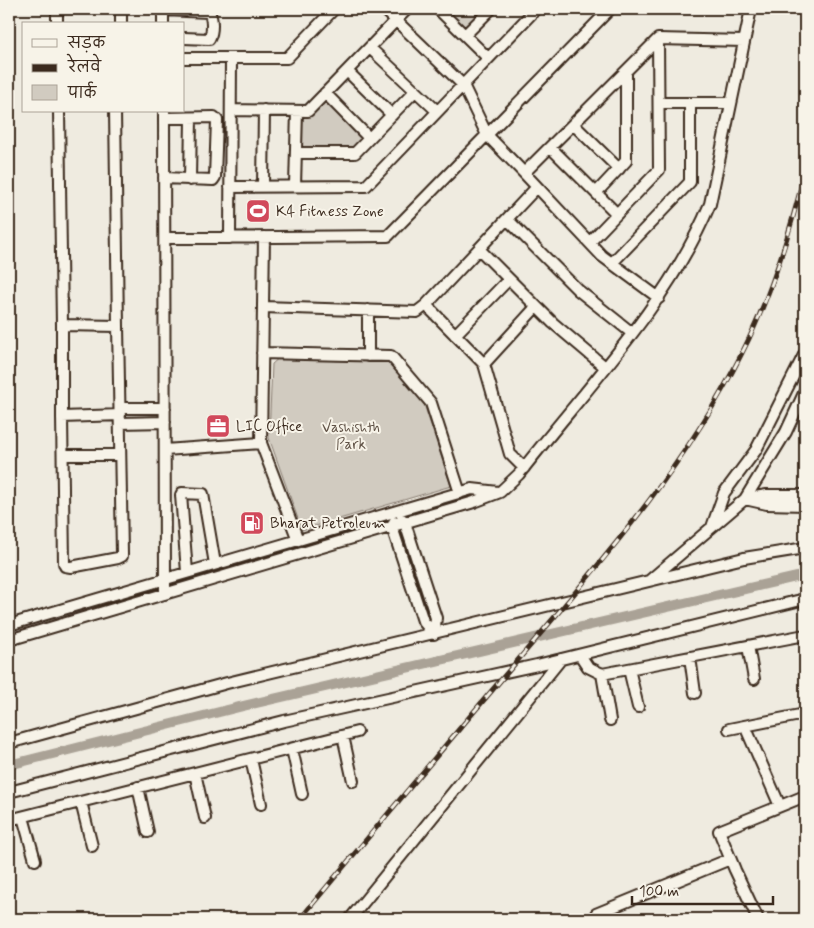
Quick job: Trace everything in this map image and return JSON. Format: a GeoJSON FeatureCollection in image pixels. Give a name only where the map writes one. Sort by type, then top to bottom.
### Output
{"type":"FeatureCollection","features":[{"type":"Feature","properties":{"kind":"street"},"geometry":{"type":"LineString","coordinates":[[57,9],[57,22]]}},
{"type":"Feature","properties":{"kind":"street"},"geometry":{"type":"LineString","coordinates":[[121,9],[121,22]]}},
{"type":"Feature","properties":{"kind":"street"},"geometry":{"type":"LineString","coordinates":[[163,22],[163,9],[209,12],[211,15],[211,34],[209,39],[185,38]]}},
{"type":"Feature","properties":{"kind":"street"},"geometry":{"type":"LineString","coordinates":[[185,58],[287,58],[334,9]]}},
{"type":"Feature","properties":{"kind":"street"},"geometry":{"type":"LineString","coordinates":[[384,9],[463,85],[487,134],[537,187],[612,263],[659,298]]}},
{"type":"Feature","properties":{"kind":"street"},"geometry":{"type":"LineString","coordinates":[[231,110],[308,111],[407,9]]}},
{"type":"Feature","properties":{"kind":"street"},"geometry":{"type":"LineString","coordinates":[[438,9],[488,58]]}},
{"type":"Feature","properties":{"kind":"street"},"geometry":{"type":"LineString","coordinates":[[465,35],[491,9]]}},
{"type":"Feature","properties":{"kind":"street"},"geometry":{"type":"LineString","coordinates":[[230,187],[366,186],[536,9]]}},
{"type":"Feature","properties":{"kind":"street"},"geometry":{"type":"LineString","coordinates":[[165,238],[388,236],[610,9]]}},
{"type":"Feature","properties":{"kind":"street"},"geometry":{"type":"LineString","coordinates":[[9,640],[392,528],[500,492],[524,468],[659,298],[698,234],[710,204],[751,9]]}},
{"type":"Feature","properties":{"kind":"street"},"geometry":{"type":"LineString","coordinates":[[524,173],[658,39],[744,41]]}},
{"type":"Feature","properties":{"kind":"street"},"geometry":{"type":"LineString","coordinates":[[590,242],[659,170],[658,39]]}},
{"type":"Feature","properties":{"kind":"street"},"geometry":{"type":"LineString","coordinates":[[370,48],[437,112]]}},
{"type":"Feature","properties":{"kind":"street"},"geometry":{"type":"LineString","coordinates":[[230,238],[231,58]]}},
{"type":"Feature","properties":{"kind":"street"},"geometry":{"type":"LineString","coordinates":[[347,70],[392,115]]}},
{"type":"Feature","properties":{"kind":"street"},"geometry":{"type":"LineString","coordinates":[[596,193],[626,161],[626,71]]}},
{"type":"Feature","properties":{"kind":"street"},"geometry":{"type":"LineString","coordinates":[[296,153],[354,153],[415,91]]}},
{"type":"Feature","properties":{"kind":"street"},"geometry":{"type":"LineString","coordinates":[[326,93],[369,138]]}},
{"type":"Feature","properties":{"kind":"street"},"geometry":{"type":"LineString","coordinates":[[659,103],[731,103]]}},
{"type":"Feature","properties":{"kind":"street"},"geometry":{"type":"LineString","coordinates":[[612,263],[690,182],[690,103]]}},
{"type":"Feature","properties":{"kind":"street"},"geometry":{"type":"LineString","coordinates":[[263,186],[264,110]]}},
{"type":"Feature","properties":{"kind":"street"},"geometry":{"type":"LineString","coordinates":[[295,186],[297,111]]}},
{"type":"Feature","properties":{"kind":"street"},"geometry":{"type":"LineString","coordinates":[[59,112],[64,563],[65,566],[71,567],[122,556],[115,112]]}},
{"type":"Feature","properties":{"kind":"street"},"geometry":{"type":"LineString","coordinates":[[164,178],[213,180],[216,177],[217,120],[214,117],[191,118],[164,115],[164,178],[165,238],[165,594]]}},
{"type":"Feature","properties":{"kind":"street"},"geometry":{"type":"LineString","coordinates":[[190,180],[191,118]]}},
{"type":"Feature","properties":{"kind":"street"},"geometry":{"type":"LineString","coordinates":[[573,124],[618,169]]}},
{"type":"Feature","properties":{"kind":"street"},"geometry":{"type":"LineString","coordinates":[[550,147],[617,214]]}},
{"type":"Feature","properties":{"kind":"street"},"geometry":{"type":"LineString","coordinates":[[263,307],[417,312],[426,306],[537,187]]}},
{"type":"Feature","properties":{"kind":"street"},"geometry":{"type":"LineString","coordinates":[[507,219],[578,290],[632,333]]}},
{"type":"Feature","properties":{"kind":"street"},"geometry":{"type":"LineString","coordinates":[[264,237],[262,443],[298,540]]}},
{"type":"Feature","properties":{"kind":"street"},"geometry":{"type":"LineString","coordinates":[[479,249],[536,306],[604,367]]}},
{"type":"Feature","properties":{"kind":"street"},"geometry":{"type":"LineString","coordinates":[[455,335],[508,279]]}},
{"type":"Feature","properties":{"kind":"street"},"geometry":{"type":"LineString","coordinates":[[426,306],[484,364],[510,454],[524,468]]}},
{"type":"Feature","properties":{"kind":"street"},"geometry":{"type":"LineString","coordinates":[[484,364],[536,306]]}},
{"type":"Feature","properties":{"kind":"street"},"geometry":{"type":"LineString","coordinates":[[368,310],[368,356]]}},
{"type":"Feature","properties":{"kind":"street"},"geometry":{"type":"LineString","coordinates":[[62,325],[118,326]]}},
{"type":"Feature","properties":{"kind":"street"},"geometry":{"type":"LineString","coordinates":[[262,353],[391,356],[432,403],[460,492]]}},
{"type":"Feature","properties":{"kind":"street"},"geometry":{"type":"LineString","coordinates":[[711,528],[724,493],[756,450],[805,353]]}},
{"type":"Feature","properties":{"kind":"street"},"geometry":{"type":"LineString","coordinates":[[648,582],[745,499],[786,432],[805,391]]}},
{"type":"Feature","properties":{"kind":"street"},"geometry":{"type":"LineString","coordinates":[[120,416],[165,408]]}},
{"type":"Feature","properties":{"kind":"street"},"geometry":{"type":"LineString","coordinates":[[62,417],[120,416],[165,422]]}},
{"type":"Feature","properties":{"kind":"street"},"geometry":{"type":"LineString","coordinates":[[165,450],[262,443]]}},
{"type":"Feature","properties":{"kind":"street"},"geometry":{"type":"LineString","coordinates":[[63,455],[120,455]]}},
{"type":"Feature","properties":{"kind":"street"},"geometry":{"type":"LineString","coordinates":[[9,625],[460,492],[472,489],[500,492]]}},
{"type":"Feature","properties":{"kind":"street"},"geometry":{"type":"LineString","coordinates":[[188,572],[182,493],[203,494],[215,564]]}},
{"type":"Feature","properties":{"kind":"street"},"geometry":{"type":"LineString","coordinates":[[745,499],[767,495],[805,495]]}},
{"type":"Feature","properties":{"kind":"street"},"geometry":{"type":"LineString","coordinates":[[745,499],[767,504],[805,505]]}},
{"type":"Feature","properties":{"kind":"street"},"geometry":{"type":"LineString","coordinates":[[397,511],[405,524],[436,618],[434,634]]}},
{"type":"Feature","properties":{"kind":"street"},"geometry":{"type":"LineString","coordinates":[[397,511],[392,528],[423,621],[434,634]]}},
{"type":"Feature","properties":{"kind":"street"},"geometry":{"type":"LineString","coordinates":[[9,743],[227,683],[744,558],[805,548]]}},
{"type":"Feature","properties":{"kind":"street"},"geometry":{"type":"LineString","coordinates":[[9,792],[284,721],[561,659],[805,599]]}},
{"type":"Feature","properties":{"kind":"street"},"geometry":{"type":"LineString","coordinates":[[580,654],[588,666],[602,674],[805,636]]}},
{"type":"Feature","properties":{"kind":"street"},"geometry":{"type":"LineString","coordinates":[[748,646],[754,679]]}},
{"type":"Feature","properties":{"kind":"street"},"geometry":{"type":"LineString","coordinates":[[690,657],[695,693]]}},
{"type":"Feature","properties":{"kind":"street"},"geometry":{"type":"LineString","coordinates":[[350,919],[561,659]]}},
{"type":"Feature","properties":{"kind":"street"},"geometry":{"type":"LineString","coordinates":[[629,669],[638,707]]}},
{"type":"Feature","properties":{"kind":"street"},"geometry":{"type":"LineString","coordinates":[[602,674],[610,720]]}},
{"type":"Feature","properties":{"kind":"street"},"geometry":{"type":"LineString","coordinates":[[730,729],[805,714]]}},
{"type":"Feature","properties":{"kind":"street"},"geometry":{"type":"LineString","coordinates":[[745,726],[780,806]]}},
{"type":"Feature","properties":{"kind":"street"},"geometry":{"type":"LineString","coordinates":[[9,820],[357,732]]}},
{"type":"Feature","properties":{"kind":"street"},"geometry":{"type":"LineString","coordinates":[[343,736],[353,781]]}},
{"type":"Feature","properties":{"kind":"street"},"geometry":{"type":"LineString","coordinates":[[292,749],[302,794]]}},
{"type":"Feature","properties":{"kind":"street"},"geometry":{"type":"LineString","coordinates":[[251,759],[261,804]]}},
{"type":"Feature","properties":{"kind":"street"},"geometry":{"type":"LineString","coordinates":[[195,773],[205,818]]}},
{"type":"Feature","properties":{"kind":"street"},"geometry":{"type":"LineString","coordinates":[[138,788],[148,832]]}},
{"type":"Feature","properties":{"kind":"street"},"geometry":{"type":"LineString","coordinates":[[757,919],[719,832],[805,796]]}},
{"type":"Feature","properties":{"kind":"street"},"geometry":{"type":"LineString","coordinates":[[80,802],[92,846]]}},
{"type":"Feature","properties":{"kind":"street"},"geometry":{"type":"LineString","coordinates":[[23,817],[35,860]]}},
{"type":"Feature","properties":{"kind":"street"},"geometry":{"type":"LineString","coordinates":[[596,914],[730,860]]}},
{"type":"Feature","properties":{"kind":"green space"},"geometry":{"type":"Polygon","coordinates":[[[445,9],[486,9],[466,30],[445,9]]]}},
{"type":"Feature","properties":{"kind":"green space"},"geometry":{"type":"Polygon","coordinates":[[[326,99],[363,137],[351,148],[301,150],[301,116],[311,115],[326,99]]]}},
{"type":"Feature","properties":{"kind":"green space","name":"Vashishth Park"},"geometry":{"type":"Polygon","coordinates":[[[280,357],[386,359],[422,398],[451,486],[302,530],[269,438],[272,364],[280,357]]]}},
{"type":"Feature","properties":{"kind":"waterway"},"geometry":{"type":"LineString","coordinates":[[9,765],[243,706],[805,575]]}},
{"type":"Feature","properties":{"kind":"railway"},"geometry":{"type":"LineString","coordinates":[[300,919],[575,593],[666,478],[719,396],[742,353],[762,309],[786,241],[805,171]]}},
{"type":"Feature","properties":{"kind":"place","name":"K4 Fitness Zone"},"geometry":{"type":"Point","coordinates":[258,211]}},
{"type":"Feature","properties":{"kind":"place","name":"LIC Office"},"geometry":{"type":"Point","coordinates":[218,426]}},
{"type":"Feature","properties":{"kind":"place","name":"Bharat Petroleum"},"geometry":{"type":"Point","coordinates":[252,523]}}]}
